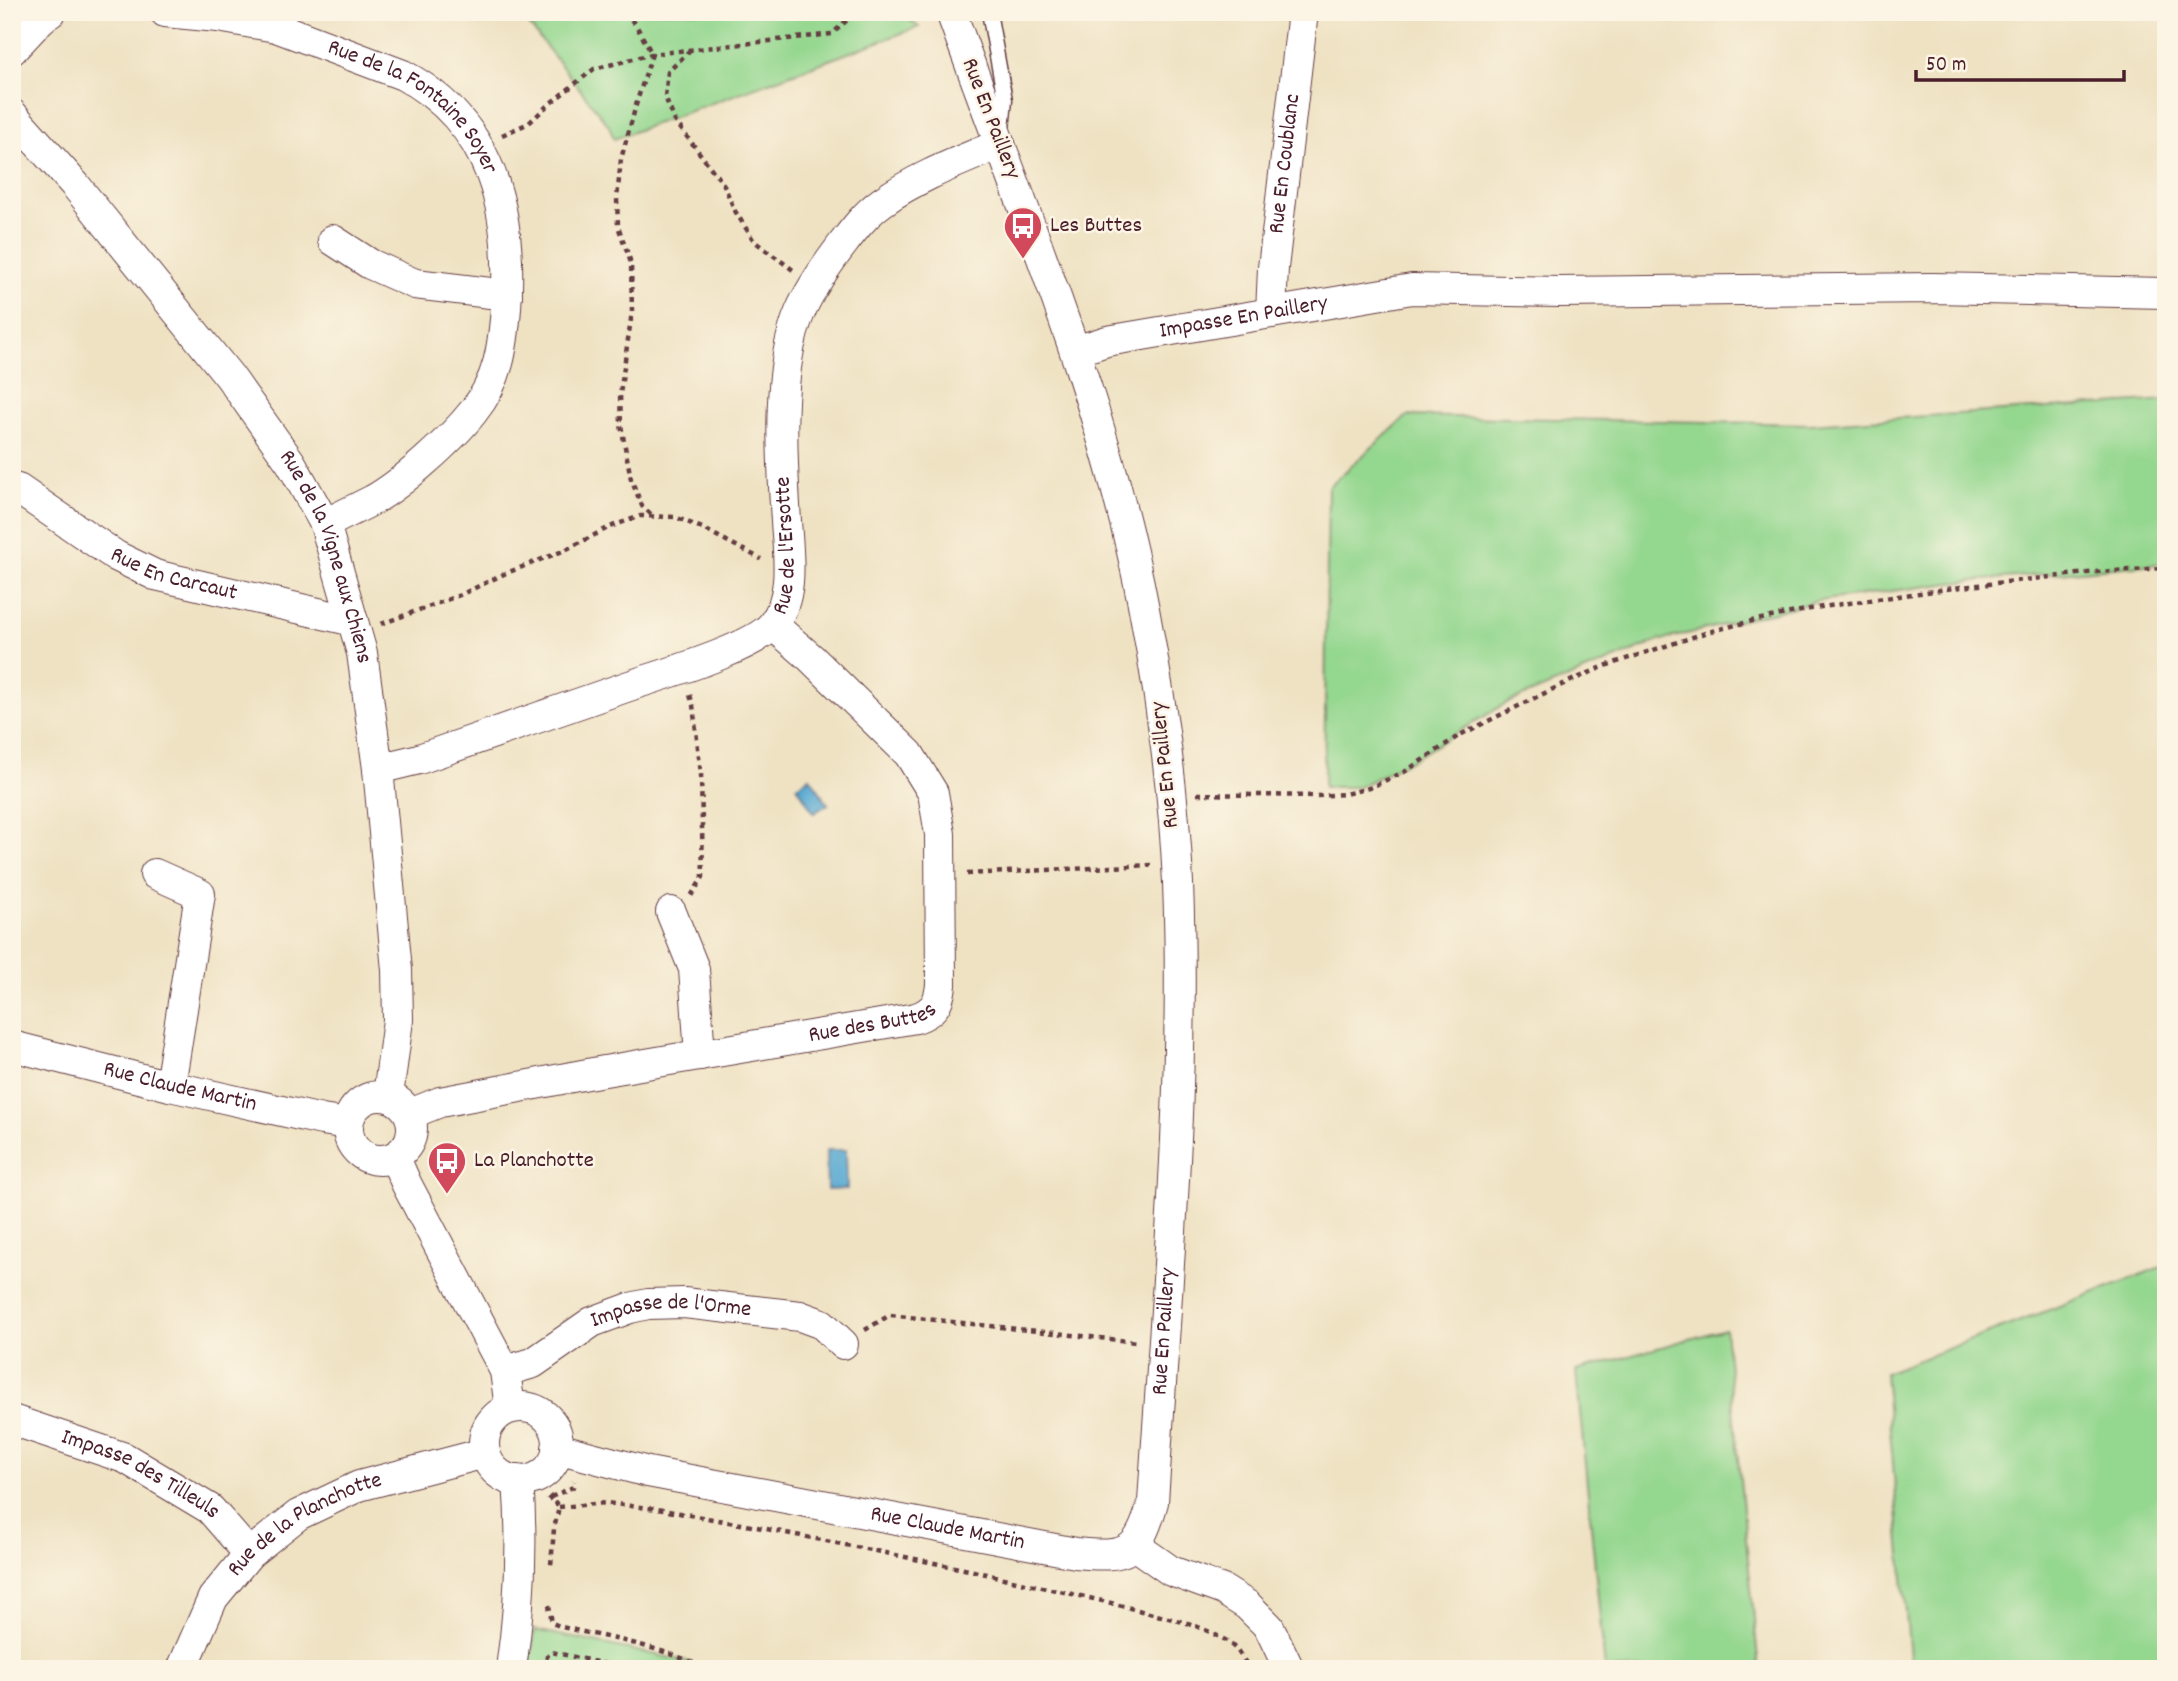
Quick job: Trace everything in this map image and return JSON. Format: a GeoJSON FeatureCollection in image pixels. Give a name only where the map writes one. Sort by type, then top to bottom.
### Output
{"type":"FeatureCollection","features":[{"type":"Feature","properties":{"kind":"street"},"geometry":{"type":"LineString","coordinates":[[12,50],[51,12]]}},
{"type":"Feature","properties":{"kind":"street","name":"Rue de la Fontaine Soyer"},"geometry":{"type":"LineString","coordinates":[[166,12],[276,27],[393,70],[443,100],[476,141],[491,176],[505,222],[508,254],[501,356],[492,380],[473,412],[429,457],[375,499],[325,524]]}},
{"type":"Feature","properties":{"kind":"street","name":"Rue En Paillery"},"geometry":{"type":"LineString","coordinates":[[951,12],[1075,351],[1107,450],[1143,607],[1160,706],[1176,864],[1180,997],[1177,1118],[1153,1502],[1147,1525],[1134,1545]]}},
{"type":"Feature","properties":{"kind":"street","name":"Rue En Coublanc"},"geometry":{"type":"LineString","coordinates":[[1271,313],[1273,268],[1303,12]]}},
{"type":"Feature","properties":{"kind":"street","name":"Rue de la Vigne aux Chiens"},"geometry":{"type":"LineString","coordinates":[[12,114],[76,186],[230,377],[291,463],[325,524],[362,653],[378,769],[397,970],[399,1105]]}},
{"type":"Feature","properties":{"kind":"street","name":"Rue de l'Ersotte"},"geometry":{"type":"LineString","coordinates":[[378,769],[419,759],[682,668],[756,638],[773,625],[785,599],[788,567],[784,489],[784,386],[792,337],[813,285],[860,221],[882,202],[916,182],[1000,144]]}},
{"type":"Feature","properties":{"kind":"street"},"geometry":{"type":"LineString","coordinates":[[333,240],[370,264],[415,284],[507,295]]}},
{"type":"Feature","properties":{"kind":"street","name":"Impasse En Paillery"},"geometry":{"type":"LineString","coordinates":[[1075,351],[1107,341],[1412,289],[1573,292],[1933,288],[2166,293]]}},
{"type":"Feature","properties":{"kind":"street","name":"Rue En Carcaut"},"geometry":{"type":"LineString","coordinates":[[12,488],[18,489],[116,556],[155,575],[354,627]]}},
{"type":"Feature","properties":{"kind":"street","name":"Rue des Buttes"},"geometry":{"type":"LineString","coordinates":[[399,1105],[440,1102],[593,1073],[832,1034],[916,1018],[934,1008],[941,985],[940,834],[933,793],[922,772],[899,744],[811,658],[773,625]]}},
{"type":"Feature","properties":{"kind":"street"},"geometry":{"type":"LineString","coordinates":[[155,874],[200,894],[170,1086]]}},
{"type":"Feature","properties":{"kind":"street"},"geometry":{"type":"LineString","coordinates":[[671,912],[694,969],[700,1055]]}},
{"type":"Feature","properties":{"kind":"street","name":"Rue Claude Martin"},"geometry":{"type":"LineString","coordinates":[[12,1046],[170,1086],[348,1124]]}},
{"type":"Feature","properties":{"kind":"street"},"geometry":{"type":"LineString","coordinates":[[377,1096],[399,1105],[413,1124],[410,1144],[395,1158],[375,1161],[358,1152],[348,1134],[351,1113],[367,1098],[377,1096]]}},
{"type":"Feature","properties":{"kind":"street"},"geometry":{"type":"LineString","coordinates":[[395,1158],[505,1370],[510,1408]]}},
{"type":"Feature","properties":{"kind":"street","name":"Impasse de l'Orme"},"geometry":{"type":"LineString","coordinates":[[505,1370],[533,1363],[592,1322],[648,1304],[684,1303],[800,1316],[822,1324],[843,1343]]}},
{"type":"Feature","properties":{"kind":"street"},"geometry":{"type":"LineString","coordinates":[[522,1407],[534,1409],[552,1424],[557,1436],[557,1448],[548,1468],[530,1480],[518,1480],[498,1472],[485,1454],[484,1442],[486,1431],[500,1413],[510,1408],[522,1407]]}},
{"type":"Feature","properties":{"kind":"street","name":"Impasse des Tilleuls"},"geometry":{"type":"LineString","coordinates":[[12,1420],[125,1458],[210,1508],[249,1554]]}},
{"type":"Feature","properties":{"kind":"street","name":"Rue Claude Martin"},"geometry":{"type":"LineString","coordinates":[[557,1448],[648,1472],[1076,1553],[1108,1556],[1134,1545]]}},
{"type":"Feature","properties":{"kind":"street","name":"Rue de la Planchotte"},"geometry":{"type":"LineString","coordinates":[[182,1669],[213,1598],[249,1554],[298,1515],[359,1486],[485,1454]]}},
{"type":"Feature","properties":{"kind":"street"},"geometry":{"type":"LineString","coordinates":[[510,1669],[517,1626],[521,1513],[518,1480]]}},
{"type":"Feature","properties":{"kind":"street"},"geometry":{"type":"LineString","coordinates":[[1134,1545],[1171,1571],[1223,1590],[1247,1605],[1269,1626],[1289,1669]]}},
{"type":"Feature","properties":{"kind":"lane"},"geometry":{"type":"LineString","coordinates":[[989,12],[1005,100],[1000,144]]}},
{"type":"Feature","properties":{"kind":"path"},"geometry":{"type":"LineString","coordinates":[[625,12],[652,54],[621,159],[617,199],[618,226],[631,263],[632,312],[620,394],[621,425],[631,478],[642,506],[653,516]]}},
{"type":"Feature","properties":{"kind":"path"},"geometry":{"type":"LineString","coordinates":[[476,141],[509,134],[529,123],[594,69],[652,54],[832,33],[856,12]]}},
{"type":"Feature","properties":{"kind":"path"},"geometry":{"type":"LineString","coordinates":[[690,50],[668,72],[666,97],[675,121],[724,185],[734,211],[754,241],[813,285]]}},
{"type":"Feature","properties":{"kind":"path"},"geometry":{"type":"LineString","coordinates":[[354,627],[460,595],[640,516],[675,517],[765,561],[788,567]]}},
{"type":"Feature","properties":{"kind":"path"},"geometry":{"type":"LineString","coordinates":[[1170,796],[1207,793],[1317,796],[1369,789],[1406,771],[1460,735],[1605,666],[1708,632],[1752,621],[1815,608],[1961,587],[2096,572],[2166,568]]}},
{"type":"Feature","properties":{"kind":"path"},"geometry":{"type":"LineString","coordinates":[[671,912],[690,898],[703,877],[701,774],[694,705],[682,668]]}},
{"type":"Feature","properties":{"kind":"path"},"geometry":{"type":"LineString","coordinates":[[940,875],[1176,864]]}},
{"type":"Feature","properties":{"kind":"path"},"geometry":{"type":"LineString","coordinates":[[843,1343],[890,1315],[1163,1344]]}},
{"type":"Feature","properties":{"kind":"path"},"geometry":{"type":"LineString","coordinates":[[521,1513],[533,1514],[551,1497],[559,1507]]}},
{"type":"Feature","properties":{"kind":"path"},"geometry":{"type":"LineString","coordinates":[[559,1507],[606,1503],[657,1509],[969,1570],[1111,1603],[1191,1624],[1210,1632],[1237,1650],[1250,1669]]}},
{"type":"Feature","properties":{"kind":"path"},"geometry":{"type":"LineString","coordinates":[[551,1570],[554,1529],[559,1507]]}},
{"type":"Feature","properties":{"kind":"path"},"geometry":{"type":"LineString","coordinates":[[550,1600],[552,1623],[669,1653],[689,1659],[706,1669]]}},
{"type":"Feature","properties":{"kind":"path"},"geometry":{"type":"LineString","coordinates":[[545,1669],[547,1656],[552,1652],[609,1667],[628,1669]]}},
{"type":"Feature","properties":{"kind":"green space"},"geometry":{"type":"Polygon","coordinates":[[[519,12],[899,12],[919,27],[614,139],[609,126],[519,12]]]}},
{"type":"Feature","properties":{"kind":"green space"},"geometry":{"type":"Polygon","coordinates":[[[2166,400],[2166,563],[1951,583],[1818,601],[1658,641],[1505,704],[1413,759],[1359,787],[1324,787],[1328,487],[1407,416],[1810,424],[2166,400]]]}},
{"type":"Feature","properties":{"kind":"green space"},"geometry":{"type":"Polygon","coordinates":[[[2166,1265],[2166,1669],[1911,1669],[1885,1373],[2166,1265]]]}},
{"type":"Feature","properties":{"kind":"green space"},"geometry":{"type":"Polygon","coordinates":[[[1725,1329],[1759,1669],[1605,1669],[1576,1371],[1725,1329]]]}},
{"type":"Feature","properties":{"kind":"green space"},"geometry":{"type":"Polygon","coordinates":[[[535,1630],[686,1661],[700,1669],[529,1669],[535,1630]]]}},
{"type":"Feature","properties":{"kind":"water"},"geometry":{"type":"Polygon","coordinates":[[[810,777],[828,804],[814,813],[797,786],[810,777]]]}},
{"type":"Feature","properties":{"kind":"water"},"geometry":{"type":"Polygon","coordinates":[[[826,1150],[846,1150],[847,1189],[827,1190],[826,1150]]]}},
{"type":"Feature","properties":{"kind":"place","name":"Les Buttes"},"geometry":{"type":"Point","coordinates":[1023,260]}},
{"type":"Feature","properties":{"kind":"place","name":"La Planchotte"},"geometry":{"type":"Point","coordinates":[447,1195]}}]}
